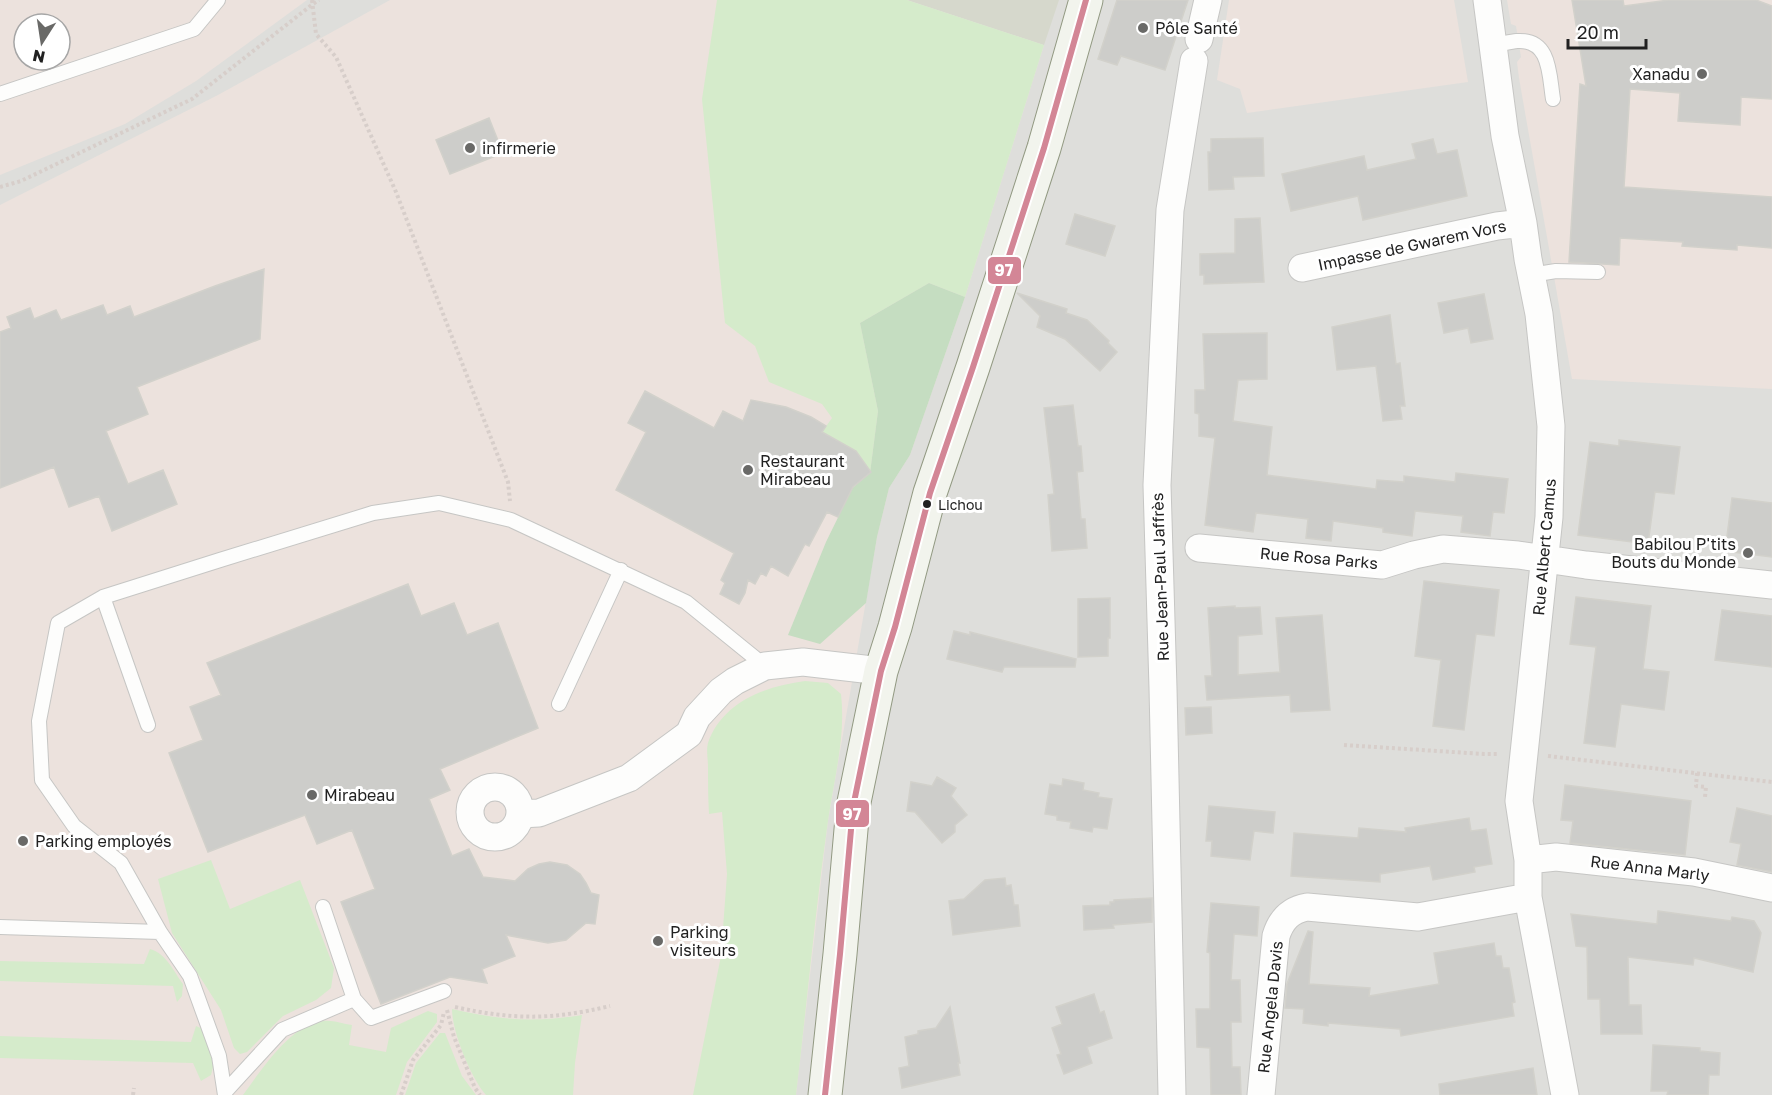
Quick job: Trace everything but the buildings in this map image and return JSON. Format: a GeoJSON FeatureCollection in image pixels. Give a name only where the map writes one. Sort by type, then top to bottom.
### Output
{"type":"FeatureCollection","features":[{"type":"Feature","properties":{"kind":"main road"},"geometry":{"type":"LineString","coordinates":[[825,1095],[853,807],[881,671],[896,627],[930,493],[1044,148],[1086,0]]}},
{"type":"Feature","properties":{"kind":"street","name":"Rue Jean-Paul Jaffrès"},"geometry":{"type":"LineString","coordinates":[[1172,1095],[1157,485],[1170,210],[1196,50],[1208,0]]}},
{"type":"Feature","properties":{"kind":"street","name":"Rue Albert Camus"},"geometry":{"type":"LineString","coordinates":[[1487,0],[1505,136],[1539,314],[1551,426],[1549,517],[1519,801],[1527,860],[1528,897],[1565,1095]]}},
{"type":"Feature","properties":{"kind":"street","name":"Impasse de Gwarem Vors"},"geometry":{"type":"LineString","coordinates":[[1302,268],[1497,226],[1523,224]]}},
{"type":"Feature","properties":{"kind":"street","name":"Rue Rosa Parks"},"geometry":{"type":"LineString","coordinates":[[1199,548],[1382,565],[1443,549],[1772,585]]}},
{"type":"Feature","properties":{"kind":"street"},"geometry":{"type":"LineString","coordinates":[[520,814],[539,813],[629,778],[689,734],[697,717],[721,691],[765,666],[803,662],[881,671]]}},
{"type":"Feature","properties":{"kind":"street","name":"Rue Anna Marly"},"geometry":{"type":"LineString","coordinates":[[1527,860],[1556,857],[1694,872],[1772,888]]}},
{"type":"Feature","properties":{"kind":"street","name":"Rue Angela Davis"},"geometry":{"type":"LineString","coordinates":[[1261,1095],[1276,936],[1285,917],[1299,908],[1307,907],[1418,917],[1528,897]]}},
{"type":"Feature","properties":{"kind":"lane"},"geometry":{"type":"LineString","coordinates":[[0,94],[194,29],[218,0]]}},
{"type":"Feature","properties":{"kind":"lane"},"geometry":{"type":"LineString","coordinates":[[1493,45],[1518,41],[1531,43],[1542,50],[1547,61],[1552,99]]}},
{"type":"Feature","properties":{"kind":"lane"},"geometry":{"type":"LineString","coordinates":[[1531,275],[1556,271],[1598,272]]}},
{"type":"Feature","properties":{"kind":"lane"},"geometry":{"type":"LineString","coordinates":[[225,1093],[219,1056],[190,976],[160,932],[121,863],[74,826],[42,780],[39,721],[58,623],[103,597],[220,560],[373,513],[439,503],[512,520],[686,602],[765,666]]}},
{"type":"Feature","properties":{"kind":"lane"},"geometry":{"type":"LineString","coordinates":[[559,704],[621,570]]}},
{"type":"Feature","properties":{"kind":"lane"},"geometry":{"type":"LineString","coordinates":[[103,597],[148,725]]}},
{"type":"Feature","properties":{"kind":"lane"},"geometry":{"type":"LineString","coordinates":[[323,907],[354,999],[371,1018],[445,998]]}},
{"type":"Feature","properties":{"kind":"lane"},"geometry":{"type":"LineString","coordinates":[[0,927],[160,932]]}},
{"type":"Feature","properties":{"kind":"lane"},"geometry":{"type":"LineString","coordinates":[[225,1093],[282,1030],[354,999]]}},
{"type":"Feature","properties":{"kind":"path"},"geometry":{"type":"LineString","coordinates":[[0,187],[21,181],[192,99],[312,2],[319,0]]}},
{"type":"Feature","properties":{"kind":"path"},"geometry":{"type":"LineString","coordinates":[[312,2],[316,34],[336,57],[396,192],[508,482],[512,520]]}},
{"type":"Feature","properties":{"kind":"path"},"geometry":{"type":"LineString","coordinates":[[1344,745],[1484,754],[1523,753],[1772,782]]}},
{"type":"Feature","properties":{"kind":"path"},"geometry":{"type":"LineString","coordinates":[[1697,773],[1696,786],[1706,787],[1705,797]]}},
{"type":"Feature","properties":{"kind":"path"},"geometry":{"type":"LineString","coordinates":[[445,998],[485,1014],[514,1017],[545,1017],[610,1006]]}},
{"type":"Feature","properties":{"kind":"path"},"geometry":{"type":"LineString","coordinates":[[401,1095],[413,1060],[441,1025],[445,998]]}},
{"type":"Feature","properties":{"kind":"path"},"geometry":{"type":"LineString","coordinates":[[445,998],[454,1036],[480,1095]]}},
{"type":"Feature","properties":{"kind":"path"},"geometry":{"type":"LineString","coordinates":[[133,1095],[134,1088]]}},
{"type":"Feature","properties":{"kind":"shaded area"},"geometry":{"type":"Polygon","coordinates":[[[0,0],[1772,0],[1772,1095],[0,1095],[0,0]]]}},
{"type":"Feature","properties":{"kind":"shaded area"},"geometry":{"type":"Polygon","coordinates":[[[0,0],[307,0],[196,81],[125,124],[0,175],[0,0]]]}},
{"type":"Feature","properties":{"kind":"shaded area"},"geometry":{"type":"Polygon","coordinates":[[[390,0],[907,0],[1044,45],[965,297],[910,455],[889,488],[877,537],[828,821],[796,1095],[0,1095],[0,205],[218,95],[390,0]]]}},
{"type":"Feature","properties":{"kind":"shaded area"},"geometry":{"type":"Polygon","coordinates":[[[907,0],[1059,0],[1044,45],[907,0]]]}},
{"type":"Feature","properties":{"kind":"shaded area"},"geometry":{"type":"Polygon","coordinates":[[[1229,0],[1454,0],[1468,82],[1247,113],[1240,89],[1217,80],[1229,0]]]}},
{"type":"Feature","properties":{"kind":"shaded area"},"geometry":{"type":"Polygon","coordinates":[[[1507,0],[1772,0],[1772,389],[1572,379],[1519,78],[1517,62],[1521,57],[1516,26],[1511,24],[1507,0]]]}},
{"type":"Feature","properties":{"kind":"green space"},"geometry":{"type":"Polygon","coordinates":[[[717,0],[907,0],[1044,45],[965,297],[929,283],[860,323],[878,411],[870,473],[856,451],[822,432],[832,418],[822,404],[769,382],[755,346],[725,323],[702,99],[717,0]]]}},
{"type":"Feature","properties":{"kind":"green space"},"geometry":{"type":"Polygon","coordinates":[[[929,283],[965,297],[910,455],[889,488],[877,537],[866,603],[820,644],[788,635],[849,491],[870,473],[878,411],[860,323],[929,283]]]}},
{"type":"Feature","properties":{"kind":"green space"},"geometry":{"type":"Polygon","coordinates":[[[805,681],[828,683],[841,694],[842,726],[819,889],[796,1095],[693,1095],[721,956],[727,874],[722,812],[709,814],[708,743],[724,717],[747,698],[775,687],[805,681]]]}},
{"type":"Feature","properties":{"kind":"green space"},"geometry":{"type":"Polygon","coordinates":[[[211,860],[230,909],[300,880],[334,968],[331,988],[316,1000],[283,1016],[247,1052],[240,1054],[234,1048],[221,1010],[172,933],[158,879],[211,860]]]}},
{"type":"Feature","properties":{"kind":"green space"},"geometry":{"type":"Polygon","coordinates":[[[150,949],[161,954],[183,984],[182,996],[177,1002],[173,986],[0,981],[0,961],[144,964],[150,949]]]}},
{"type":"Feature","properties":{"kind":"green space"},"geometry":{"type":"Polygon","coordinates":[[[452,1009],[486,1016],[532,1020],[582,1015],[573,1095],[486,1095],[474,1078],[463,1054],[455,1030],[452,1009]]]}},
{"type":"Feature","properties":{"kind":"green space"},"geometry":{"type":"Polygon","coordinates":[[[428,1011],[437,1014],[437,1022],[407,1062],[396,1095],[243,1095],[278,1050],[300,1030],[312,1024],[327,1021],[352,1025],[349,1045],[386,1052],[391,1028],[428,1011]]]}},
{"type":"Feature","properties":{"kind":"green space"},"geometry":{"type":"Polygon","coordinates":[[[196,1026],[205,1030],[215,1059],[211,1075],[201,1081],[193,1063],[0,1058],[0,1036],[191,1042],[196,1026]]]}},
{"type":"Feature","properties":{"kind":"green space"},"geometry":{"type":"Polygon","coordinates":[[[440,1033],[445,1033],[462,1076],[476,1095],[405,1095],[416,1063],[440,1033]]]}},
{"type":"Feature","properties":{"kind":"transit line","name":"97"},"geometry":{"type":"LineString","coordinates":[[825,1095],[853,807],[881,671],[895,627],[930,493],[1044,148],[1086,0]]}},
{"type":"Feature","properties":{"kind":"place","name":"Pôle Santé"},"geometry":{"type":"Point","coordinates":[1143,28]}},
{"type":"Feature","properties":{"kind":"place","name":"Xanadu"},"geometry":{"type":"Point","coordinates":[1702,74]}},
{"type":"Feature","properties":{"kind":"place","name":"infirmerie"},"geometry":{"type":"Point","coordinates":[470,148]}},
{"type":"Feature","properties":{"kind":"place","name":"Restaurant Mirabeau"},"geometry":{"type":"Point","coordinates":[748,470]}},
{"type":"Feature","properties":{"kind":"place","name":"Lichou"},"geometry":{"type":"Point","coordinates":[927,504]}},
{"type":"Feature","properties":{"kind":"place","name":"Babilou P'tits Bouts du Monde"},"geometry":{"type":"Point","coordinates":[1748,553]}},
{"type":"Feature","properties":{"kind":"place","name":"Mirabeau"},"geometry":{"type":"Point","coordinates":[312,795]}},
{"type":"Feature","properties":{"kind":"place","name":"Parking employés"},"geometry":{"type":"Point","coordinates":[23,841]}},
{"type":"Feature","properties":{"kind":"place","name":"Parking visiteurs"},"geometry":{"type":"Point","coordinates":[658,941]}}]}
